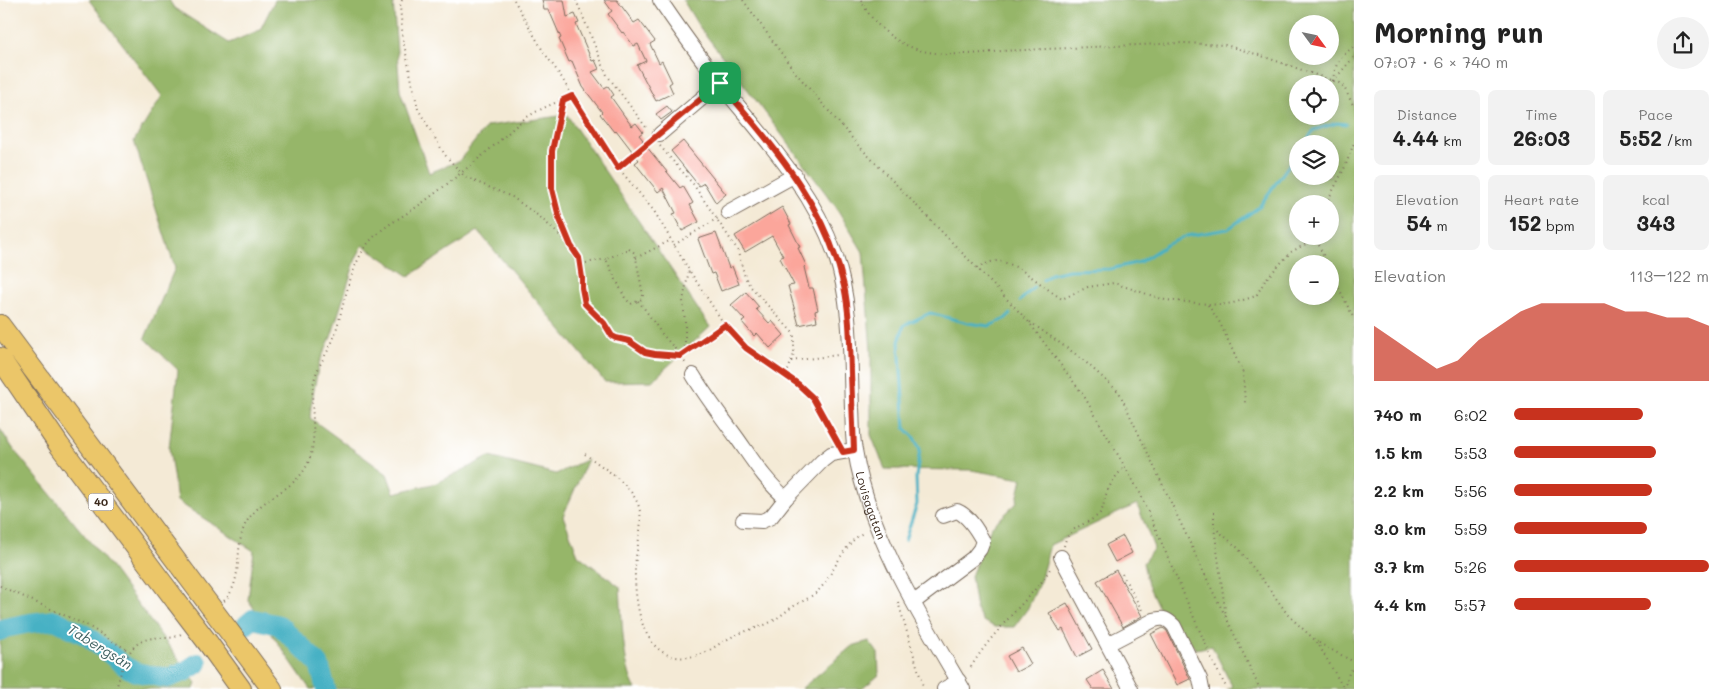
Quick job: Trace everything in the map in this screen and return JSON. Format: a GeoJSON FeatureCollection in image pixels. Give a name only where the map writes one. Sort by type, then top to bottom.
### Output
{"type":"FeatureCollection","features":[{"type":"Feature","properties":{"kind":"highway","name":"40"},"geometry":{"type":"LineString","coordinates":[[0,325],[272,689]]}},
{"type":"Feature","properties":{"kind":"highway","name":"40"},"geometry":{"type":"LineString","coordinates":[[0,358],[59,445],[208,643],[232,686]]}},
{"type":"Feature","properties":{"kind":"street","name":"Lovisagatan"},"geometry":{"type":"LineString","coordinates":[[660,0],[674,22],[720,83],[795,175],[816,210],[834,254],[848,308],[851,356],[849,451],[877,528],[893,563],[961,685]]}},
{"type":"Feature","properties":{"kind":"street"},"geometry":{"type":"LineString","coordinates":[[657,136],[720,83]]}},
{"type":"Feature","properties":{"kind":"street"},"geometry":{"type":"LineString","coordinates":[[723,215],[795,175]]}},
{"type":"Feature","properties":{"kind":"street"},"geometry":{"type":"LineString","coordinates":[[693,375],[706,397],[761,471],[775,489],[786,498]]}},
{"type":"Feature","properties":{"kind":"street"},"geometry":{"type":"LineString","coordinates":[[743,520],[762,521],[771,517],[786,498],[822,461],[831,454],[849,451]]}},
{"type":"Feature","properties":{"kind":"street"},"geometry":{"type":"LineString","coordinates":[[914,602],[973,558],[983,541],[976,528],[962,514],[957,511],[943,516]]}},
{"type":"Feature","properties":{"kind":"street"},"geometry":{"type":"LineString","coordinates":[[1061,557],[1131,689]]}},
{"type":"Feature","properties":{"kind":"street"},"geometry":{"type":"LineString","coordinates":[[1108,644],[1149,623],[1162,618],[1167,620],[1174,626],[1200,679],[1202,689]]}},
{"type":"Feature","properties":{"kind":"street"},"geometry":{"type":"LineString","coordinates":[[944,689],[961,685]]}},
{"type":"Feature","properties":{"kind":"path"},"geometry":{"type":"LineString","coordinates":[[402,0],[400,6],[403,40],[418,109],[445,155],[460,174],[512,197],[540,217],[571,246]]}},
{"type":"Feature","properties":{"kind":"path"},"geometry":{"type":"LineString","coordinates":[[514,0],[543,50],[618,168],[654,211],[725,325],[746,348],[798,384],[813,398],[849,451]]}},
{"type":"Feature","properties":{"kind":"path"},"geometry":{"type":"LineString","coordinates":[[576,0],[606,75],[657,136],[693,184],[723,215],[750,286],[794,334],[794,354],[786,376]]}},
{"type":"Feature","properties":{"kind":"path"},"geometry":{"type":"LineString","coordinates":[[743,0],[795,72],[858,145],[1028,321],[1084,396],[1140,493],[1214,664],[1227,689]]}},
{"type":"Feature","properties":{"kind":"path"},"geometry":{"type":"LineString","coordinates":[[861,0],[863,6],[882,31],[906,45],[928,52],[975,54],[1001,51],[1183,43],[1225,46],[1259,55],[1316,75]]}},
{"type":"Feature","properties":{"kind":"path"},"geometry":{"type":"LineString","coordinates":[[1334,75],[1335,66],[1339,59],[1354,46]]}},
{"type":"Feature","properties":{"kind":"path"},"geometry":{"type":"LineString","coordinates":[[1338,75],[1354,57]]}},
{"type":"Feature","properties":{"kind":"path"},"geometry":{"type":"LineString","coordinates":[[1339,83],[1344,87],[1354,107]]}},
{"type":"Feature","properties":{"kind":"path"},"geometry":{"type":"LineString","coordinates":[[223,602],[232,590],[242,530],[249,518],[260,506],[286,489],[302,474],[309,462],[314,440],[313,390],[315,376],[332,341],[358,259],[369,241],[386,226],[422,204],[524,120],[546,106],[572,96]]}},
{"type":"Feature","properties":{"kind":"path"},"geometry":{"type":"LineString","coordinates":[[563,100],[552,151],[552,189],[559,217],[571,246],[579,258],[585,304],[604,323],[612,336],[629,341],[645,352],[655,354],[680,356],[725,325]]}},
{"type":"Feature","properties":{"kind":"path"},"geometry":{"type":"LineString","coordinates":[[618,168],[657,136]]}},
{"type":"Feature","properties":{"kind":"path"},"geometry":{"type":"LineString","coordinates":[[1331,195],[1345,167],[1354,143]]}},
{"type":"Feature","properties":{"kind":"path"},"geometry":{"type":"LineString","coordinates":[[674,245],[723,215]]}},
{"type":"Feature","properties":{"kind":"path"},"geometry":{"type":"LineString","coordinates":[[636,258],[671,240]]}},
{"type":"Feature","properties":{"kind":"path"},"geometry":{"type":"LineString","coordinates":[[977,268],[989,262],[1002,261],[1020,270],[1062,299],[1088,287],[1114,284],[1165,300],[1220,305],[1256,296],[1266,279],[1291,252],[1303,245]]}},
{"type":"Feature","properties":{"kind":"path"},"geometry":{"type":"LineString","coordinates":[[580,264],[606,259],[632,249],[635,253],[644,295],[638,301],[631,304],[627,302],[606,259]]}},
{"type":"Feature","properties":{"kind":"path"},"geometry":{"type":"LineString","coordinates":[[685,352],[683,301],[689,270]]}},
{"type":"Feature","properties":{"kind":"path"},"geometry":{"type":"LineString","coordinates":[[1339,288],[1354,319]]}},
{"type":"Feature","properties":{"kind":"path"},"geometry":{"type":"LineString","coordinates":[[638,301],[665,338],[671,342],[693,375]]}},
{"type":"Feature","properties":{"kind":"path"},"geometry":{"type":"LineString","coordinates":[[1208,305],[1220,323],[1243,373],[1245,403]]}},
{"type":"Feature","properties":{"kind":"path"},"geometry":{"type":"LineString","coordinates":[[1028,321],[1081,358],[1119,392],[1260,689]]}},
{"type":"Feature","properties":{"kind":"path"},"geometry":{"type":"LineString","coordinates":[[791,360],[837,355],[851,356]]}},
{"type":"Feature","properties":{"kind":"path"},"geometry":{"type":"LineString","coordinates":[[585,454],[622,483],[636,500],[640,514],[635,585],[640,619],[644,630],[655,647],[666,654],[675,656],[698,655],[734,635],[781,617],[819,590],[836,563],[861,534],[877,528]]}},
{"type":"Feature","properties":{"kind":"path"},"geometry":{"type":"LineString","coordinates":[[971,667],[1009,617],[1040,584],[1051,567],[1061,557],[1068,534],[1102,511],[1111,484],[1125,467]]}},
{"type":"Feature","properties":{"kind":"path"},"geometry":{"type":"LineString","coordinates":[[1214,512],[1214,527],[1226,617]]}},
{"type":"Feature","properties":{"kind":"path"},"geometry":{"type":"LineString","coordinates":[[1214,527],[1238,548],[1272,591],[1288,615],[1317,642],[1354,662]]}},
{"type":"Feature","properties":{"kind":"path"},"geometry":{"type":"LineString","coordinates":[[1122,574],[1149,623]]}},
{"type":"Feature","properties":{"kind":"path"},"geometry":{"type":"LineString","coordinates":[[0,586],[88,626],[128,651]]}},
{"type":"Feature","properties":{"kind":"path"},"geometry":{"type":"LineString","coordinates":[[116,688],[128,651],[136,643],[146,639],[173,638],[186,630]]}},
{"type":"Feature","properties":{"kind":"path"},"geometry":{"type":"LineString","coordinates":[[1317,642],[1344,689]]}},
{"type":"Feature","properties":{"kind":"path"},"geometry":{"type":"LineString","coordinates":[[1344,689],[1349,673],[1354,667]]}},
{"type":"Feature","properties":{"kind":"green space"},"geometry":{"type":"Polygon","coordinates":[[[89,0],[169,0],[174,8],[229,43],[260,30],[275,0],[393,0],[400,91],[429,173],[459,161],[487,126],[567,115],[710,327],[652,381],[605,382],[478,231],[409,276],[363,245],[356,258],[331,337],[319,363],[310,418],[387,474],[394,493],[437,483],[489,457],[556,474],[588,459],[563,516],[578,555],[620,587],[625,655],[631,680],[636,689],[310,689],[248,600],[254,551],[177,501],[169,448],[178,370],[145,338],[175,268],[134,141],[162,96],[89,0]]]}},
{"type":"Feature","properties":{"kind":"green space"},"geometry":{"type":"Polygon","coordinates":[[[683,0],[1354,0],[1354,689],[1227,689],[1232,686],[1212,646],[1196,649],[1159,608],[1148,585],[1143,563],[1154,548],[1137,504],[1050,545],[1040,581],[1028,608],[1014,627],[995,627],[983,621],[976,609],[971,576],[991,527],[1016,504],[1022,479],[971,470],[885,469],[871,435],[871,350],[863,252],[836,207],[698,25],[683,0]]]}},
{"type":"Feature","properties":{"kind":"green space"},"geometry":{"type":"Polygon","coordinates":[[[0,429],[14,450],[109,565],[196,683],[194,689],[0,689],[0,429]]]}},
{"type":"Feature","properties":{"kind":"green space"},"geometry":{"type":"Polygon","coordinates":[[[869,641],[878,653],[879,675],[862,689],[801,689],[852,646],[869,641]]]}},
{"type":"Feature","properties":{"kind":"building"},"geometry":{"type":"Polygon","coordinates":[[[542,0],[564,0],[567,17],[575,14],[579,23],[576,24],[592,61],[595,60],[599,69],[592,72],[604,88],[608,86],[614,95],[611,97],[632,126],[636,123],[643,132],[639,135],[642,141],[680,188],[683,186],[693,203],[690,205],[699,222],[682,231],[673,214],[676,213],[663,188],[658,192],[635,163],[639,160],[616,130],[614,132],[600,114],[602,112],[583,87],[572,61],[569,62],[549,10],[544,10],[542,0]]]}},
{"type":"Feature","properties":{"kind":"building"},"geometry":{"type":"Polygon","coordinates":[[[604,0],[617,0],[634,23],[639,20],[655,41],[650,44],[659,63],[662,61],[672,82],[669,84],[673,93],[656,101],[637,65],[646,61],[638,44],[634,46],[622,33],[608,14],[612,11],[604,0]]]}},
{"type":"Feature","properties":{"kind":"building"},"geometry":{"type":"Polygon","coordinates":[[[667,106],[672,112],[661,120],[656,114],[667,106]]]}},
{"type":"Feature","properties":{"kind":"building"},"geometry":{"type":"Polygon","coordinates":[[[683,141],[726,194],[716,203],[704,183],[699,186],[671,151],[683,141]]]}},
{"type":"Feature","properties":{"kind":"building"},"geometry":{"type":"Polygon","coordinates":[[[782,207],[791,224],[789,225],[800,247],[798,248],[806,265],[804,267],[809,288],[813,288],[818,310],[815,311],[817,321],[799,325],[788,286],[794,285],[780,258],[783,256],[772,236],[745,252],[735,236],[782,207]]]}},
{"type":"Feature","properties":{"kind":"building"},"geometry":{"type":"Polygon","coordinates":[[[716,233],[729,268],[732,266],[739,284],[721,291],[714,273],[711,274],[698,239],[716,233]]]}},
{"type":"Feature","properties":{"kind":"building"},"geometry":{"type":"Polygon","coordinates":[[[746,292],[759,307],[756,309],[769,323],[772,321],[784,335],[770,348],[757,333],[754,336],[742,322],[745,320],[731,305],[746,292]]]}},
{"type":"Feature","properties":{"kind":"building"},"geometry":{"type":"Polygon","coordinates":[[[1123,536],[1132,553],[1115,562],[1106,545],[1123,536]]]}},
{"type":"Feature","properties":{"kind":"building"},"geometry":{"type":"Polygon","coordinates":[[[1116,570],[1142,616],[1123,627],[1097,581],[1116,570]]]}},
{"type":"Feature","properties":{"kind":"building"},"geometry":{"type":"Polygon","coordinates":[[[1067,603],[1092,649],[1077,657],[1063,629],[1060,631],[1049,613],[1067,603]]]}},
{"type":"Feature","properties":{"kind":"building"},"geometry":{"type":"Polygon","coordinates":[[[1163,628],[1167,631],[1190,679],[1177,685],[1151,634],[1163,628]]]}},
{"type":"Feature","properties":{"kind":"building"},"geometry":{"type":"Polygon","coordinates":[[[1022,648],[1031,664],[1016,672],[1007,656],[1022,648]]]}},
{"type":"Feature","properties":{"kind":"building"},"geometry":{"type":"Polygon","coordinates":[[[1103,670],[1114,689],[1093,689],[1087,680],[1103,670]]]}},
{"type":"Feature","properties":{"kind":"waterway"},"geometry":{"type":"LineString","coordinates":[[1310,135],[1314,130],[1337,123],[1346,124]]}},
{"type":"Feature","properties":{"kind":"waterway"},"geometry":{"type":"LineString","coordinates":[[1043,280],[1051,274],[1069,270],[1110,269],[1140,262],[1166,245],[1186,236],[1228,229],[1259,207],[1289,165]]}},
{"type":"Feature","properties":{"kind":"waterway"},"geometry":{"type":"LineString","coordinates":[[1020,301],[1034,287]]}},
{"type":"Feature","properties":{"kind":"waterway"},"geometry":{"type":"LineString","coordinates":[[905,540],[917,504],[916,477],[920,449],[913,436],[905,428],[899,342],[904,325],[930,313],[968,323],[989,326],[1005,319],[1010,314]]}},
{"type":"Feature","properties":{"kind":"waterway","name":"Tabergsån"},"geometry":{"type":"LineString","coordinates":[[246,625],[253,619],[279,625],[319,664],[326,689]]}},
{"type":"Feature","properties":{"kind":"waterway","name":"Tabergsån"},"geometry":{"type":"LineString","coordinates":[[0,631],[5,628],[55,620],[87,636],[126,667],[136,672],[155,676],[168,678],[184,672],[198,663]]}},
{"type":"Feature","properties":{"kind":"route"},"geometry":{"type":"LineString","coordinates":[[720,83],[795,175],[816,210],[834,254],[848,308],[854,450],[843,452],[813,398],[798,384],[746,348],[725,325],[680,356],[655,354],[645,352],[629,341],[612,336],[604,323],[585,304],[583,299],[579,258],[571,246],[559,217],[552,189],[552,151],[563,100],[572,96],[618,168],[720,83]]}}]}
